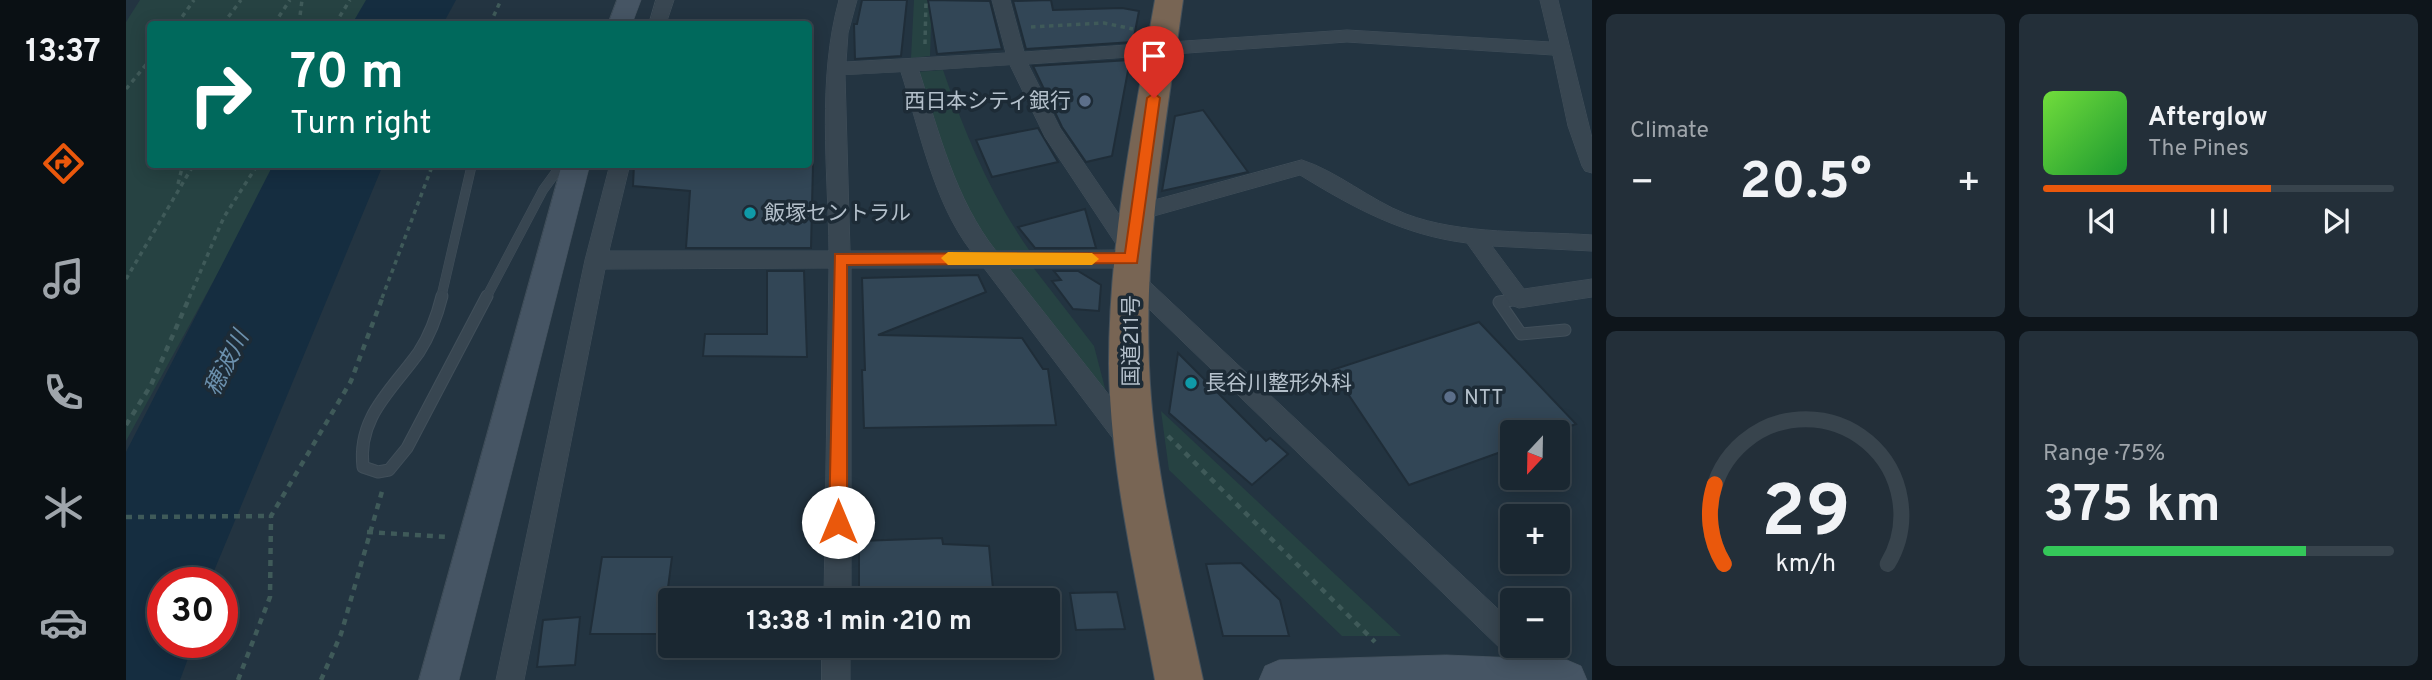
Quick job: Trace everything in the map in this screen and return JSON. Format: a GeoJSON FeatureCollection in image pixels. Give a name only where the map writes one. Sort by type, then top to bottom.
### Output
{"type":"FeatureCollection","features":[{"type":"Feature","properties":{"kind":"highway","name":"国道211号"},"geometry":{"type":"LineString","coordinates":[[1169,0],[1152,42],[1131,262],[1131,396],[1148,438],[1180,680]]}},
{"type":"Feature","properties":{"kind":"street"},"geometry":{"type":"LineString","coordinates":[[621,21],[629,0]]}},
{"type":"Feature","properties":{"kind":"street"},"geometry":{"type":"LineString","coordinates":[[658,21],[665,0]]}},
{"type":"Feature","properties":{"kind":"street"},"geometry":{"type":"LineString","coordinates":[[837,588],[840,259],[836,69],[839,33],[848,0]]}},
{"type":"Feature","properties":{"kind":"street"},"geometry":{"type":"LineString","coordinates":[[1001,0],[1006,29],[1024,79],[1131,262],[1500,629]]}},
{"type":"Feature","properties":{"kind":"street"},"geometry":{"type":"LineString","coordinates":[[1549,0],[1578,126],[1592,166]]}},
{"type":"Feature","properties":{"kind":"street"},"geometry":{"type":"LineString","coordinates":[[836,69],[1018,59],[1152,42],[1347,36],[1559,49]]}},
{"type":"Feature","properties":{"kind":"street"},"geometry":{"type":"LineString","coordinates":[[917,65],[944,176],[969,232],[1148,438]]}},
{"type":"Feature","properties":{"kind":"street"},"geometry":{"type":"LineString","coordinates":[[1136,213],[1302,167],[1376,210],[1419,226],[1472,234],[1592,243]]}},
{"type":"Feature","properties":{"kind":"street"},"geometry":{"type":"LineString","coordinates":[[439,680],[575,168]]}},
{"type":"Feature","properties":{"kind":"street"},"geometry":{"type":"LineString","coordinates":[[510,680],[596,261],[619,168]]}},
{"type":"Feature","properties":{"kind":"street"},"geometry":{"type":"LineString","coordinates":[[1472,234],[1519,299],[1592,288]]}},
{"type":"Feature","properties":{"kind":"street"},"geometry":{"type":"LineString","coordinates":[[596,261],[989,258],[1131,262]]}},
{"type":"Feature","properties":{"kind":"street"},"geometry":{"type":"LineString","coordinates":[[836,658],[836,680]]}},
{"type":"Feature","properties":{"kind":"street"},"geometry":{"type":"LineString","coordinates":[[1532,658],[1559,679]]}},
{"type":"Feature","properties":{"kind":"street"},"geometry":{"type":"LineString","coordinates":[[1279,680],[1559,679]]}},
{"type":"Feature","properties":{"kind":"lane"},"geometry":{"type":"LineString","coordinates":[[470,168],[459,208],[441,301],[428,337],[371,417],[362,441],[359,456],[363,467],[378,472],[389,470],[407,448],[543,190],[559,168]]}},
{"type":"Feature","properties":{"kind":"lane"},"geometry":{"type":"LineString","coordinates":[[1519,299],[1499,303],[1521,334],[1565,330]]}},
{"type":"Feature","properties":{"kind":"path"},"geometry":{"type":"LineString","coordinates":[[179,21],[194,0]]}},
{"type":"Feature","properties":{"kind":"path"},"geometry":{"type":"LineString","coordinates":[[225,21],[241,0]]}},
{"type":"Feature","properties":{"kind":"path"},"geometry":{"type":"LineString","coordinates":[[276,21],[290,0]]}},
{"type":"Feature","properties":{"kind":"path"},"geometry":{"type":"LineString","coordinates":[[299,21],[302,0]]}},
{"type":"Feature","properties":{"kind":"path"},"geometry":{"type":"LineString","coordinates":[[337,21],[351,0]]}},
{"type":"Feature","properties":{"kind":"path"},"geometry":{"type":"LineString","coordinates":[[491,21],[501,0]]}},
{"type":"Feature","properties":{"kind":"path"},"geometry":{"type":"LineString","coordinates":[[917,65],[926,0]]}},
{"type":"Feature","properties":{"kind":"path"},"geometry":{"type":"LineString","coordinates":[[1006,29],[1104,23],[1152,42]]}},
{"type":"Feature","properties":{"kind":"path"},"geometry":{"type":"LineString","coordinates":[[126,89],[147,64]]}},
{"type":"Feature","properties":{"kind":"path"},"geometry":{"type":"LineString","coordinates":[[177,188],[182,168]]}},
{"type":"Feature","properties":{"kind":"path"},"geometry":{"type":"LineString","coordinates":[[126,279],[191,168]]}},
{"type":"Feature","properties":{"kind":"path"},"geometry":{"type":"LineString","coordinates":[[126,425],[151,385],[224,217],[255,168]]}},
{"type":"Feature","properties":{"kind":"path"},"geometry":{"type":"LineString","coordinates":[[238,680],[270,597],[271,516],[351,381],[431,168]]}},
{"type":"Feature","properties":{"kind":"path"},"geometry":{"type":"LineString","coordinates":[[1148,438],[1375,642]]}},
{"type":"Feature","properties":{"kind":"path"},"geometry":{"type":"LineString","coordinates":[[321,680],[337,651],[367,532],[389,470]]}},
{"type":"Feature","properties":{"kind":"path"},"geometry":{"type":"LineString","coordinates":[[126,517],[271,516]]}},
{"type":"Feature","properties":{"kind":"path"},"geometry":{"type":"LineString","coordinates":[[367,532],[475,539]]}},
{"type":"Feature","properties":{"kind":"green space"},"geometry":{"type":"Polygon","coordinates":[[[140,0],[367,0],[356,21],[147,21],[147,168],[275,168],[126,441],[126,22],[140,0]]]}},
{"type":"Feature","properties":{"kind":"green space"},"geometry":{"type":"Polygon","coordinates":[[[914,0],[932,0],[930,56],[911,58],[914,0]]]}},
{"type":"Feature","properties":{"kind":"green space"},"geometry":{"type":"Polygon","coordinates":[[[943,70],[980,163],[1002,207],[1029,250],[990,251],[949,176],[916,72],[943,70]]]}},
{"type":"Feature","properties":{"kind":"green space"},"geometry":{"type":"Polygon","coordinates":[[[1001,266],[1032,266],[1094,346],[1106,392],[1001,266]]]}},
{"type":"Feature","properties":{"kind":"green space"},"geometry":{"type":"Polygon","coordinates":[[[1161,411],[1401,636],[1342,636],[1169,470],[1161,411]]]}},
{"type":"Feature","properties":{"kind":"water"},"geometry":{"type":"Polygon","coordinates":[[[366,0],[456,0],[445,21],[354,21],[366,0]]]}},
{"type":"Feature","properties":{"kind":"water","name":"穂波川"},"geometry":{"type":"Polygon","coordinates":[[[271,168],[382,168],[216,567],[147,567],[147,658],[188,658],[180,680],[126,680],[126,452],[271,168]]]}},
{"type":"Feature","properties":{"kind":"building"},"geometry":{"type":"Polygon","coordinates":[[[862,0],[907,0],[901,56],[855,59],[854,24],[857,24],[862,0]]]}},
{"type":"Feature","properties":{"kind":"building"},"geometry":{"type":"Polygon","coordinates":[[[928,0],[990,1],[1002,49],[937,54],[928,0]]]}},
{"type":"Feature","properties":{"kind":"building"},"geometry":{"type":"Polygon","coordinates":[[[1051,0],[1053,10],[1122,8],[1139,11],[1133,42],[1026,49],[1013,1],[1051,0]]]}},
{"type":"Feature","properties":{"kind":"building","name":"西日本シティ銀行"},"geometry":{"type":"Polygon","coordinates":[[[1130,60],[1112,156],[1086,162],[1062,127],[1033,66],[1130,60]]]}},
{"type":"Feature","properties":{"kind":"building"},"geometry":{"type":"Polygon","coordinates":[[[1203,110],[1248,172],[1162,191],[1175,116],[1203,110]]]}},
{"type":"Feature","properties":{"kind":"building"},"geometry":{"type":"Polygon","coordinates":[[[1038,128],[1058,162],[992,177],[976,140],[1038,128]]]}},
{"type":"Feature","properties":{"kind":"building","name":"飯塚セントラル"},"geometry":{"type":"Polygon","coordinates":[[[813,164],[811,248],[686,248],[690,191],[633,186],[634,168],[812,168],[813,164]]]}},
{"type":"Feature","properties":{"kind":"building"},"geometry":{"type":"Polygon","coordinates":[[[1085,209],[1096,248],[1035,248],[1018,227],[1085,209]]]}},
{"type":"Feature","properties":{"kind":"building"},"geometry":{"type":"Polygon","coordinates":[[[767,271],[804,271],[807,357],[703,356],[705,334],[767,334],[767,271]]]}},
{"type":"Feature","properties":{"kind":"building"},"geometry":{"type":"Polygon","coordinates":[[[1054,271],[1078,271],[1101,285],[1099,311],[1073,309],[1052,281],[1061,280],[1054,271]]]}},
{"type":"Feature","properties":{"kind":"building"},"geometry":{"type":"Polygon","coordinates":[[[978,275],[986,292],[878,335],[1022,338],[1043,369],[1048,369],[1056,425],[864,428],[862,278],[978,275]]]}},
{"type":"Feature","properties":{"kind":"building","name":"NTT"},"geometry":{"type":"Polygon","coordinates":[[[1479,322],[1576,424],[1570,426],[1570,420],[1500,420],[1500,452],[1409,485],[1332,370],[1479,322]]]}},
{"type":"Feature","properties":{"kind":"building","name":"長谷川整形外科"},"geometry":{"type":"Polygon","coordinates":[[[1178,353],[1266,441],[1270,438],[1288,454],[1252,485],[1169,413],[1178,353]]]}},
{"type":"Feature","properties":{"kind":"building"},"geometry":{"type":"Polygon","coordinates":[[[942,538],[943,544],[989,546],[993,588],[859,588],[859,541],[942,538]]]}},
{"type":"Feature","properties":{"kind":"building"},"geometry":{"type":"Polygon","coordinates":[[[602,557],[672,557],[668,588],[658,588],[658,634],[590,634],[602,557]]]}},
{"type":"Feature","properties":{"kind":"building"},"geometry":{"type":"Polygon","coordinates":[[[1241,563],[1280,600],[1289,636],[1223,636],[1206,564],[1241,563]]]}},
{"type":"Feature","properties":{"kind":"building"},"geometry":{"type":"Polygon","coordinates":[[[1117,592],[1125,629],[1076,630],[1070,593],[1117,592]]]}},
{"type":"Feature","properties":{"kind":"building"},"geometry":{"type":"Polygon","coordinates":[[[580,617],[575,665],[537,667],[543,620],[580,617]]]}},
{"type":"Feature","properties":{"kind":"slow traffic"},"geometry":{"type":"LineString","coordinates":[[948,258],[1092,259]]}},
{"type":"Feature","properties":{"kind":"place","name":"西日本シティ銀行"},"geometry":{"type":"Point","coordinates":[1085,101]}},
{"type":"Feature","properties":{"kind":"place","name":"飯塚セントラル"},"geometry":{"type":"Point","coordinates":[750,213]}},
{"type":"Feature","properties":{"kind":"place","name":"長谷川整形外科"},"geometry":{"type":"Point","coordinates":[1191,383]}},
{"type":"Feature","properties":{"kind":"place","name":"NTT"},"geometry":{"type":"Point","coordinates":[1450,397]}},
{"type":"Feature","properties":{"kind":"route"},"geometry":{"type":"LineString","coordinates":[[838,522],[840,259],[1132,259],[1136,213],[1154,98]]}}]}
